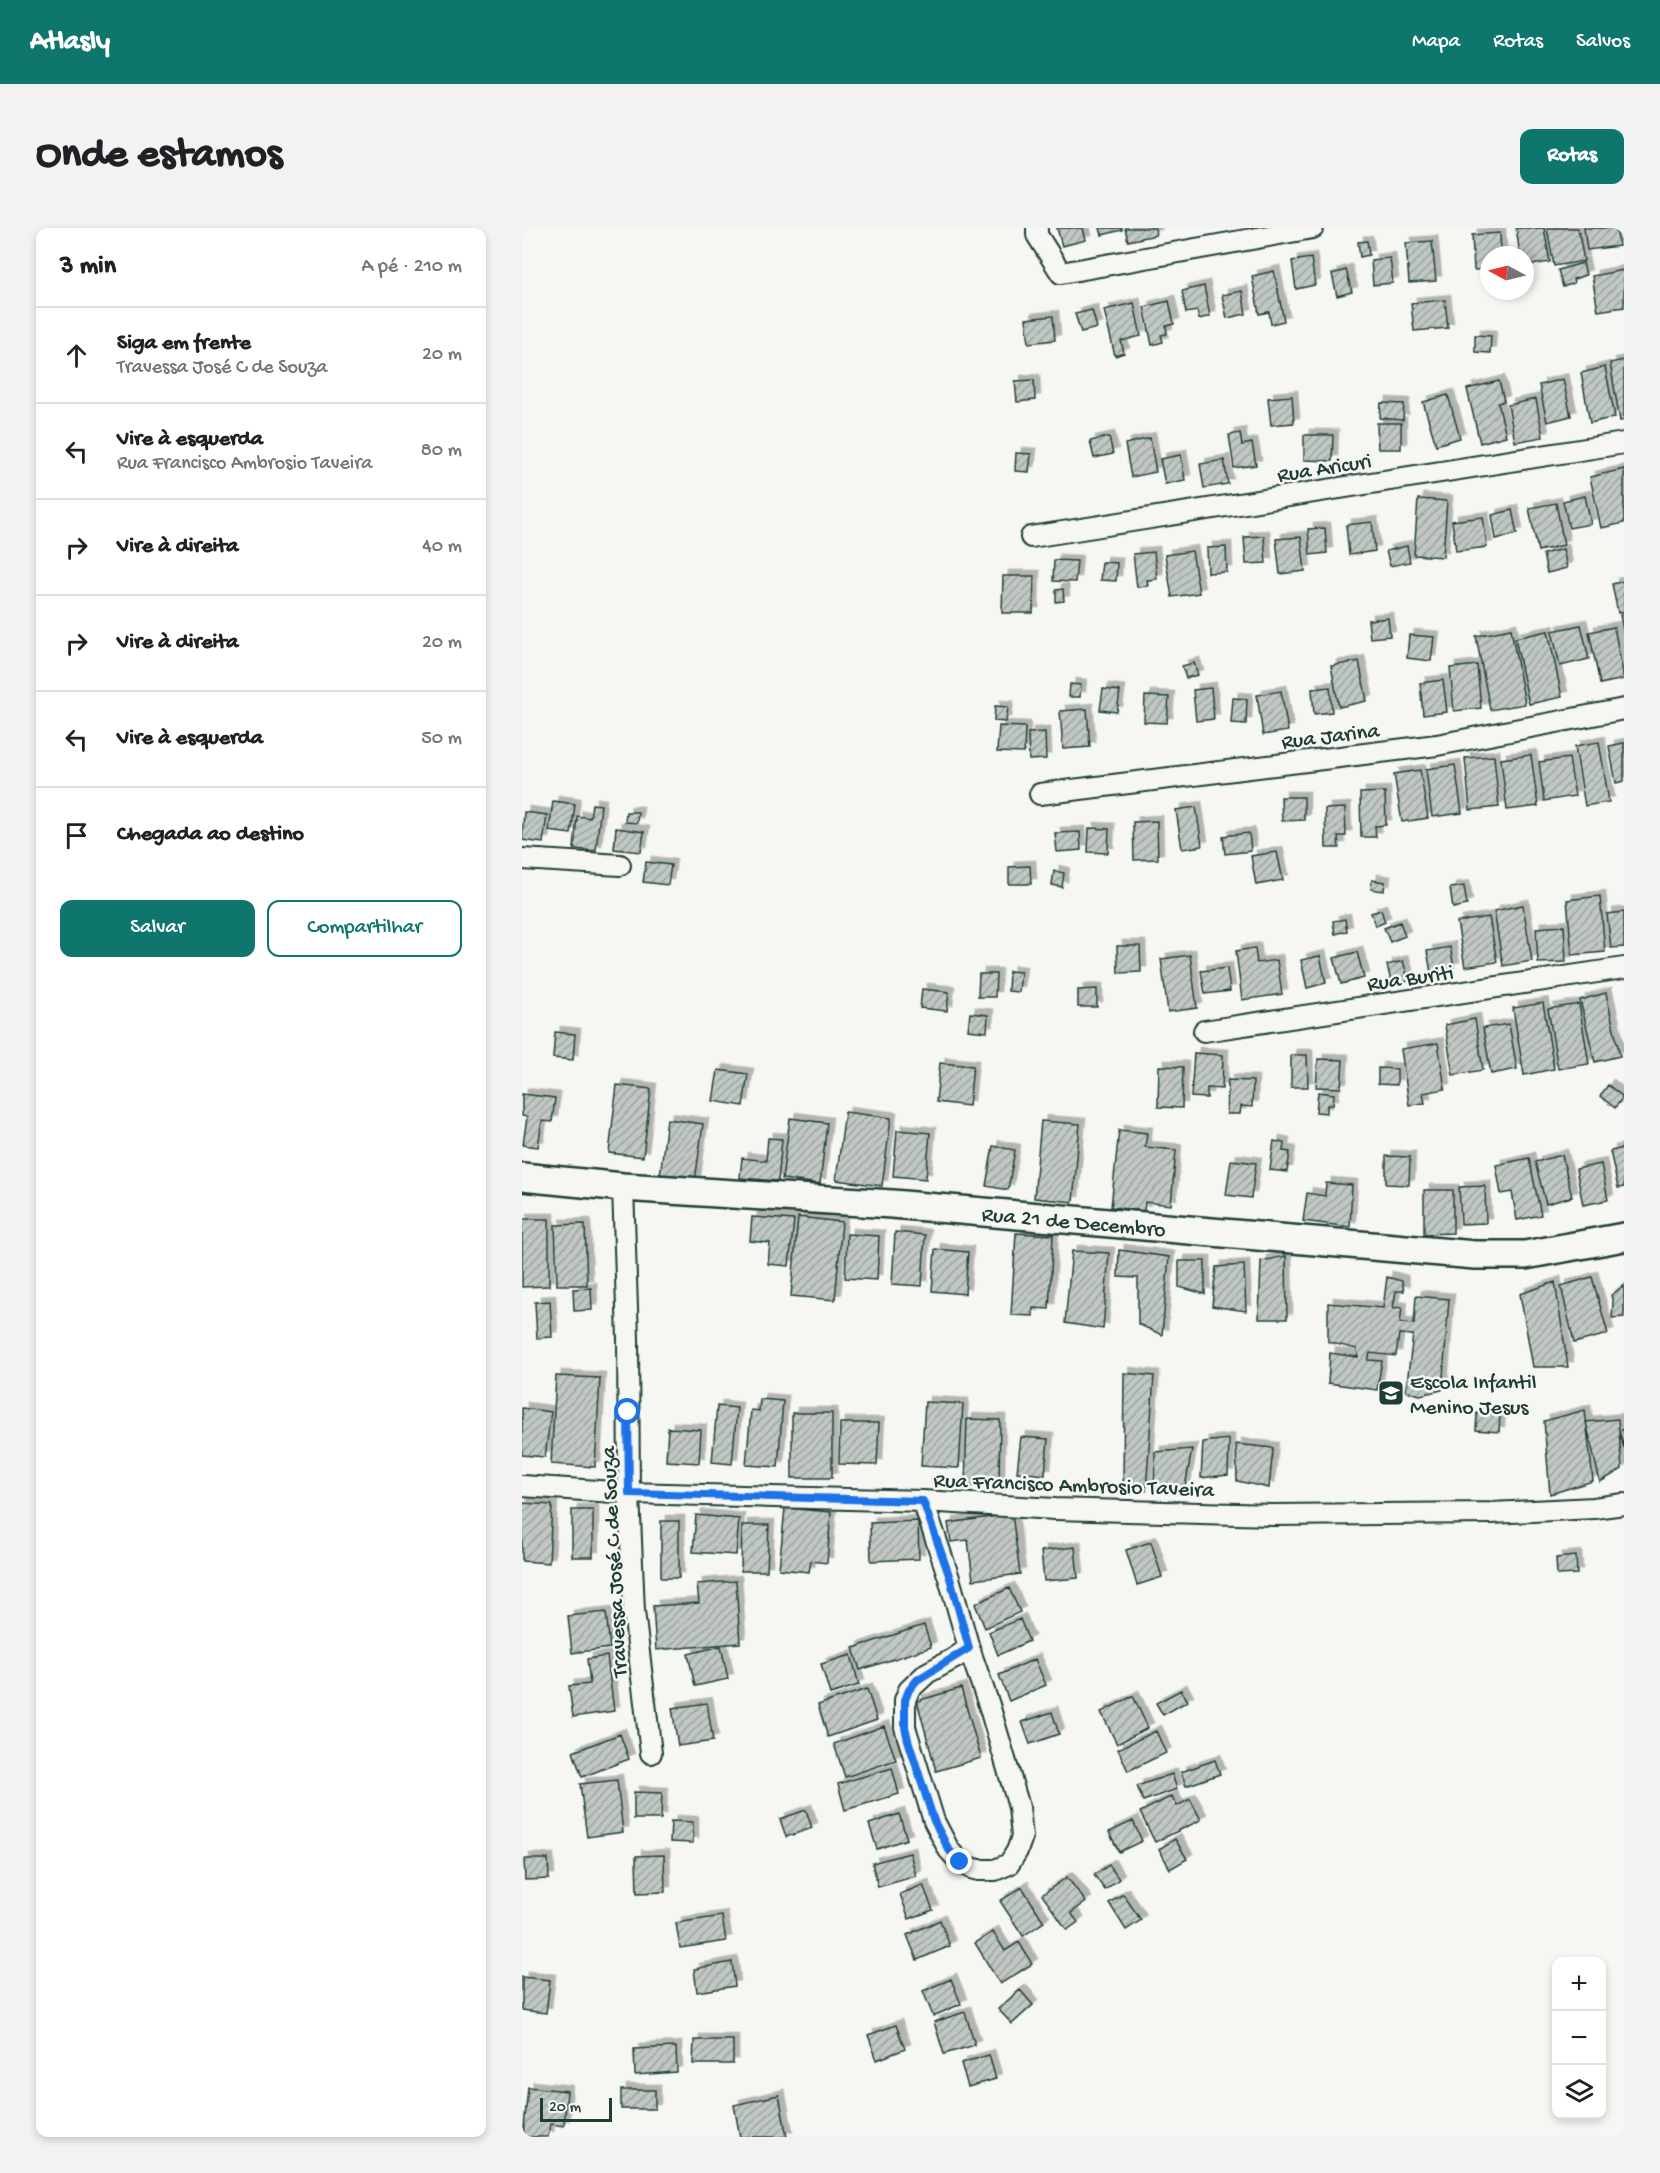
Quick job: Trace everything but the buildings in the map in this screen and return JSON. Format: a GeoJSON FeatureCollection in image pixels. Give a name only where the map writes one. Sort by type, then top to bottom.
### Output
{"type":"FeatureCollection","features":[{"type":"Feature","properties":{"kind":"street"},"geometry":{"type":"LineString","coordinates":[[1037,228],[1037,235],[1061,273],[1313,228]]}},
{"type":"Feature","properties":{"kind":"street","name":"Rua Aricuri"},"geometry":{"type":"LineString","coordinates":[[1031,537],[1624,443]]}},
{"type":"Feature","properties":{"kind":"street","name":"Rua Jarina"},"geometry":{"type":"LineString","coordinates":[[1040,794],[1437,745],[1624,709]]}},
{"type":"Feature","properties":{"kind":"street"},"geometry":{"type":"LineString","coordinates":[[522,858],[620,865]]}},
{"type":"Feature","properties":{"kind":"street","name":"Rua Buriti"},"geometry":{"type":"LineString","coordinates":[[1204,1031],[1624,968]]}},
{"type":"Feature","properties":{"kind":"street","name":"Rua 21 de Decembro"},"geometry":{"type":"LineString","coordinates":[[522,1177],[622,1187],[892,1204],[1474,1255],[1525,1255],[1624,1237]]}},
{"type":"Feature","properties":{"kind":"street","name":"Travessa José C de Souza"},"geometry":{"type":"LineString","coordinates":[[622,1187],[634,1611],[651,1753]]}},
{"type":"Feature","properties":{"kind":"street","name":"Rua Francisco Ambrosio Taveira"},"geometry":{"type":"LineString","coordinates":[[522,1486],[629,1493],[923,1501],[1055,1509],[1273,1515],[1491,1513],[1624,1504]]}},
{"type":"Feature","properties":{"kind":"street"},"geometry":{"type":"LineString","coordinates":[[923,1501],[950,1578],[1018,1807],[1022,1837],[1017,1851],[1009,1864],[994,1870],[971,1868],[960,1862],[949,1850],[934,1821],[905,1727],[905,1700],[909,1690],[927,1673],[969,1648]]}},
{"type":"Feature","properties":{"kind":"place","name":"Escola Infantil Menino Jesus"},"geometry":{"type":"Point","coordinates":[1391,1393]}},
{"type":"Feature","properties":{"kind":"route"},"geometry":{"type":"LineString","coordinates":[[628,1412],[629,1493],[923,1501],[950,1578],[969,1648],[917,1680],[905,1700],[905,1727],[934,1821],[949,1850],[960,1862]]}}]}
